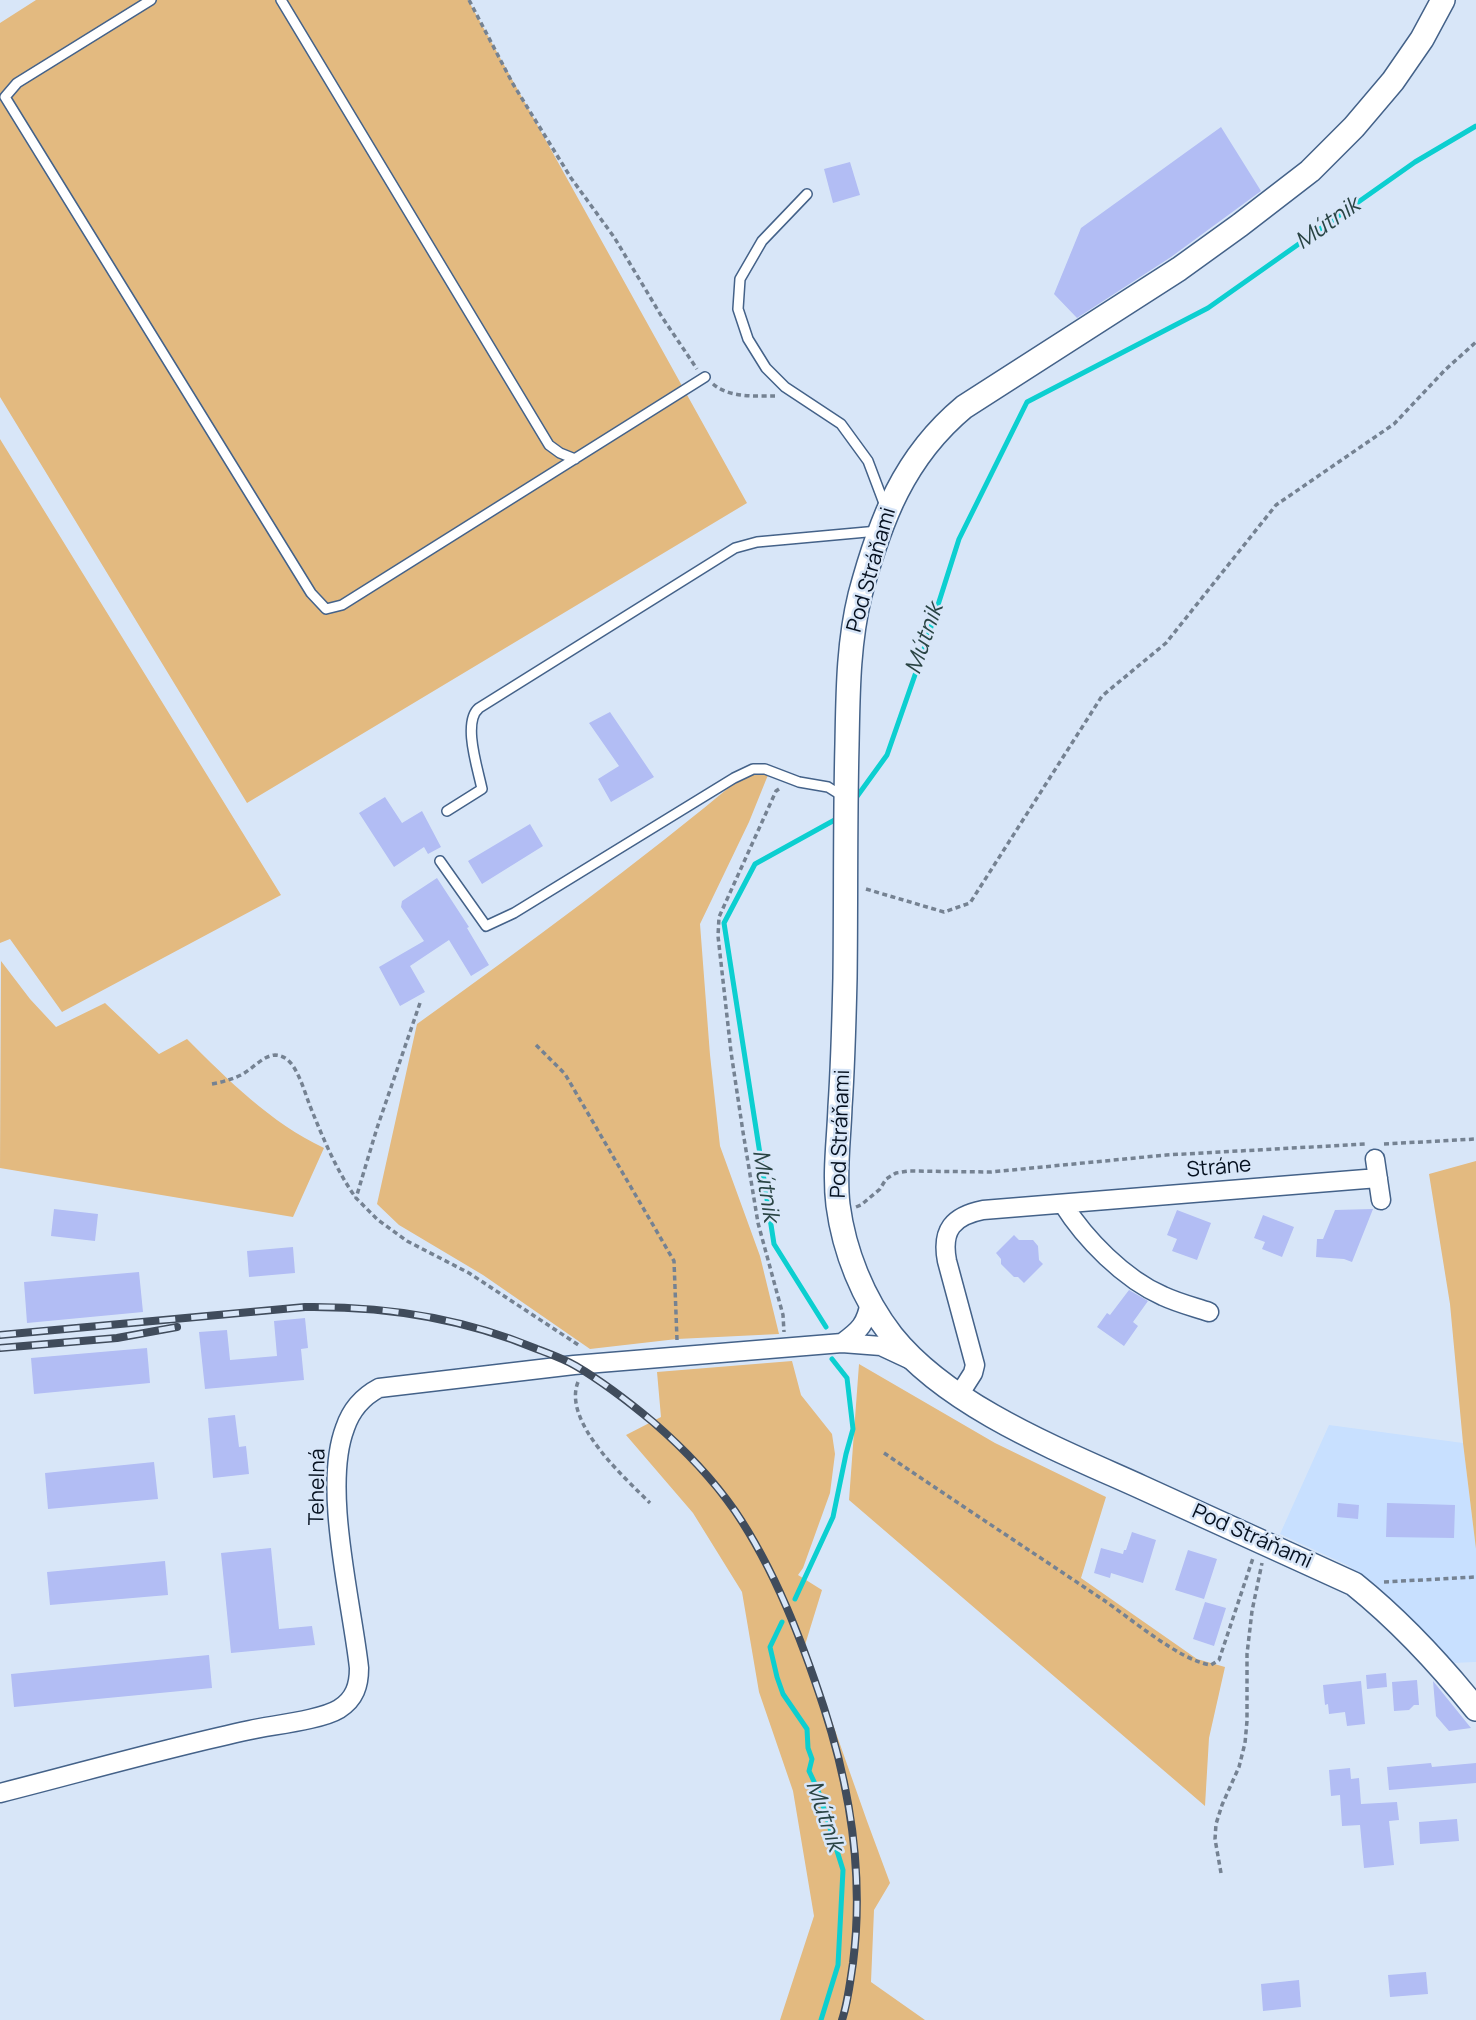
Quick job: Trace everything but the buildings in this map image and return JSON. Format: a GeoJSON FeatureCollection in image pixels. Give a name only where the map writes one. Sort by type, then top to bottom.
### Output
{"type":"FeatureCollection","features":[{"type":"Feature","properties":{"kind":"street","name":"Pod Stráňami"},"geometry":{"type":"LineString","coordinates":[[1443,0],[1422,40],[1393,81],[1343,139],[1310,171],[1187,263],[971,402],[927,443],[901,482],[883,521],[860,598],[849,654],[843,1059],[837,1171],[839,1211],[856,1273],[878,1318],[914,1362],[959,1395],[1048,1444],[1354,1584],[1386,1609],[1476,1709]]}},
{"type":"Feature","properties":{"kind":"street"},"geometry":{"type":"LineString","coordinates":[[1375,1159],[1381,1200]]}},
{"type":"Feature","properties":{"kind":"street","name":"Stráne"},"geometry":{"type":"LineString","coordinates":[[959,1395],[975,1365],[947,1261],[946,1236],[959,1219],[974,1212],[1378,1178]]}},
{"type":"Feature","properties":{"kind":"street"},"geometry":{"type":"LineString","coordinates":[[1063,1204],[1088,1238],[1140,1283],[1161,1296],[1209,1312]]}},
{"type":"Feature","properties":{"kind":"street"},"geometry":{"type":"LineString","coordinates":[[842,1343],[858,1331],[867,1318],[870,1302]]}},
{"type":"Feature","properties":{"kind":"street","name":"Tehelná"},"geometry":{"type":"LineString","coordinates":[[0,1793],[250,1730],[326,1715],[341,1708],[354,1693],[359,1668],[340,1530],[337,1474],[340,1444],[358,1404],[379,1388],[591,1364],[842,1343],[881,1346],[914,1362]]}},
{"type":"Feature","properties":{"kind":"lane"},"geometry":{"type":"LineString","coordinates":[[151,0],[17,83],[5,97],[304,581],[326,609],[342,605],[705,377]]}},
{"type":"Feature","properties":{"kind":"lane"},"geometry":{"type":"LineString","coordinates":[[281,0],[549,445],[575,459]]}},
{"type":"Feature","properties":{"kind":"lane"},"geometry":{"type":"LineString","coordinates":[[447,811],[482,789],[471,727],[474,712],[479,708],[735,548],[883,521],[868,461],[841,424],[785,387],[766,368],[748,339],[737,309],[740,279],[762,241],[807,194]]}},
{"type":"Feature","properties":{"kind":"lane"},"geometry":{"type":"LineString","coordinates":[[440,860],[486,926],[514,913],[753,769],[765,769],[799,782],[828,787],[846,804]]}},
{"type":"Feature","properties":{"kind":"path"},"geometry":{"type":"LineString","coordinates":[[469,0],[513,84],[571,178],[614,237],[693,365],[717,388],[746,397],[799,396]]}},
{"type":"Feature","properties":{"kind":"path"},"geometry":{"type":"LineString","coordinates":[[846,877],[870,891],[944,912],[970,903],[1101,696],[1166,643],[1276,505],[1394,424],[1445,370],[1476,342]]}},
{"type":"Feature","properties":{"kind":"path"},"geometry":{"type":"LineString","coordinates":[[783,1348],[783,1315],[758,1223],[743,1132],[718,936],[719,918],[776,791],[785,784],[799,782]]}},
{"type":"Feature","properties":{"kind":"path"},"geometry":{"type":"LineString","coordinates":[[356,1198],[420,1003]]}},
{"type":"Feature","properties":{"kind":"path"},"geometry":{"type":"LineString","coordinates":[[536,1045],[565,1074],[674,1261],[677,1356]]}},
{"type":"Feature","properties":{"kind":"path"},"geometry":{"type":"LineString","coordinates":[[212,1084],[225,1082],[274,1055],[282,1056],[289,1062],[301,1082],[330,1153],[356,1198],[407,1241],[469,1273],[578,1344],[591,1364],[576,1386],[575,1396],[583,1422],[600,1451],[650,1503]]}},
{"type":"Feature","properties":{"kind":"path"},"geometry":{"type":"LineString","coordinates":[[839,1211],[861,1205],[880,1189],[886,1179],[896,1173],[909,1171],[991,1172],[1166,1155],[1476,1139]]}},
{"type":"Feature","properties":{"kind":"path"},"geometry":{"type":"LineString","coordinates":[[884,1453],[1145,1630],[1202,1664],[1211,1665],[1219,1660],[1249,1567],[1266,1543]]}},
{"type":"Feature","properties":{"kind":"path"},"geometry":{"type":"LineString","coordinates":[[1221,1873],[1215,1839],[1216,1824],[1239,1767],[1245,1742],[1247,1654],[1266,1543]]}},
{"type":"Feature","properties":{"kind":"path"},"geometry":{"type":"LineString","coordinates":[[1354,1584],[1476,1577]]}},
{"type":"Feature","properties":{"kind":"shaded area"},"geometry":{"type":"Polygon","coordinates":[[[36,0],[468,0],[747,503],[247,803],[0,397],[0,23],[36,0]]]}},
{"type":"Feature","properties":{"kind":"shaded area"},"geometry":{"type":"Polygon","coordinates":[[[0,439],[281,895],[62,1012],[10,939],[0,943],[0,439]]]}},
{"type":"Feature","properties":{"kind":"shaded area"},"geometry":{"type":"Polygon","coordinates":[[[759,772],[768,775],[749,822],[700,924],[720,1146],[760,1256],[779,1334],[677,1339],[590,1349],[483,1275],[399,1225],[377,1204],[417,1024],[624,871],[744,775],[759,772]]]}},
{"type":"Feature","properties":{"kind":"shaded area"},"geometry":{"type":"Polygon","coordinates":[[[1,961],[56,1027],[105,1003],[159,1054],[187,1039],[234,1085],[268,1113],[324,1148],[293,1217],[0,1168],[1,961]]]}},
{"type":"Feature","properties":{"kind":"shaded area"},"geometry":{"type":"Polygon","coordinates":[[[1476,1161],[1476,1549],[1450,1304],[1429,1174],[1476,1161]]]}},
{"type":"Feature","properties":{"kind":"shaded area"},"geometry":{"type":"Polygon","coordinates":[[[792,1361],[801,1395],[832,1434],[835,1454],[830,1493],[803,1568],[798,1575],[822,1590],[805,1645],[890,1883],[874,1910],[871,1982],[925,2020],[780,2020],[814,1916],[793,1791],[759,1692],[742,1592],[693,1513],[626,1435],[661,1417],[657,1372],[792,1361]]]}},
{"type":"Feature","properties":{"kind":"shaded area"},"geometry":{"type":"Polygon","coordinates":[[[859,1364],[995,1443],[1106,1497],[1081,1578],[1197,1659],[1225,1667],[1209,1738],[1205,1806],[849,1500],[859,1364]]]}},
{"type":"Feature","properties":{"kind":"shaded area"},"geometry":{"type":"Polygon","coordinates":[[[1329,1425],[1463,1443],[1476,1549],[1476,1662],[1452,1663],[1379,1587],[1347,1565],[1280,1534],[1329,1425]]]}},
{"type":"Feature","properties":{"kind":"waterway","name":"Mútnik"},"geometry":{"type":"LineString","coordinates":[[853,802],[887,755],[959,539],[1027,402],[1208,308],[1415,162],[1476,126]]}},
{"type":"Feature","properties":{"kind":"waterway","name":"Mútnik"},"geometry":{"type":"LineString","coordinates":[[826,1327],[774,1244],[724,923],[755,864],[840,817]]}},
{"type":"Feature","properties":{"kind":"waterway","name":"Mútnik"},"geometry":{"type":"LineString","coordinates":[[795,1599],[833,1517],[853,1429],[847,1378],[832,1359]]}},
{"type":"Feature","properties":{"kind":"waterway","name":"Mútnik"},"geometry":{"type":"LineString","coordinates":[[782,1622],[770,1647],[777,1677],[783,1694],[807,1729],[808,1748],[812,1759],[809,1771],[818,1790],[843,1870],[838,1965],[821,2020]]}},
{"type":"Feature","properties":{"kind":"railway"},"geometry":{"type":"LineString","coordinates":[[0,1335],[305,1307],[365,1309],[424,1316],[509,1338],[576,1366],[616,1392],[675,1442],[707,1475],[735,1511],[763,1557],[806,1657],[833,1739],[853,1834],[856,1930],[850,1985],[842,2020]]}},
{"type":"Feature","properties":{"kind":"railway"},"geometry":{"type":"LineString","coordinates":[[0,1348],[117,1338],[177,1327]]}}]}
